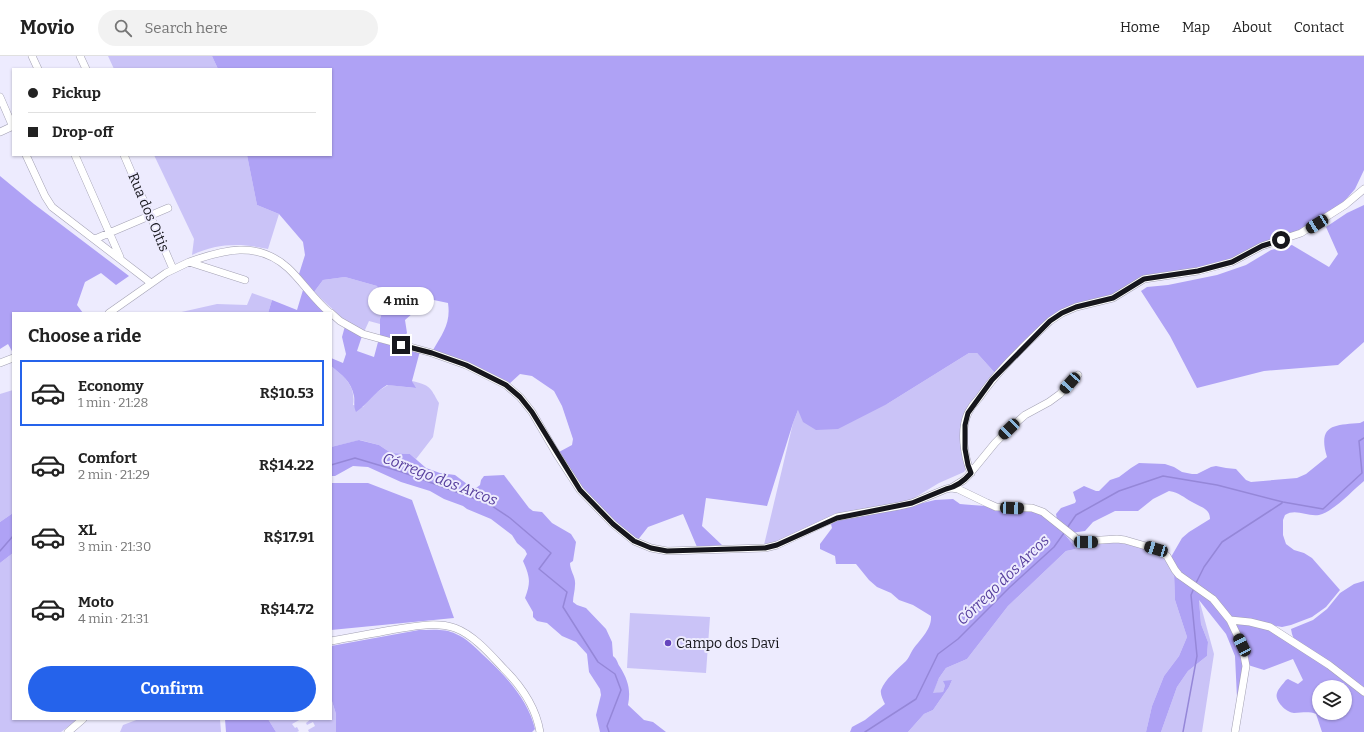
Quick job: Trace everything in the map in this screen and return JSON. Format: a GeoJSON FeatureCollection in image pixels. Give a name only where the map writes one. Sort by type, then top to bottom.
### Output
{"type":"FeatureCollection","features":[{"type":"Feature","properties":{"kind":"street"},"geometry":{"type":"LineString","coordinates":[[32,56],[38,68]]}},
{"type":"Feature","properties":{"kind":"street"},"geometry":{"type":"LineString","coordinates":[[80,56],[86,68]]}},
{"type":"Feature","properties":{"kind":"street"},"geometry":{"type":"LineString","coordinates":[[0,97],[12,124]]}},
{"type":"Feature","properties":{"kind":"street"},"geometry":{"type":"LineString","coordinates":[[0,132],[12,126]]}},
{"type":"Feature","properties":{"kind":"street"},"geometry":{"type":"LineString","coordinates":[[26,156],[48,202],[52,207],[151,283]]}},
{"type":"Feature","properties":{"kind":"street"},"geometry":{"type":"LineString","coordinates":[[75,156],[121,259]]}},
{"type":"Feature","properties":{"kind":"street","name":"Rua dos Oitis"},"geometry":{"type":"LineString","coordinates":[[124,156],[173,269]]}},
{"type":"Feature","properties":{"kind":"street"},"geometry":{"type":"LineString","coordinates":[[971,473],[965,449],[965,425],[968,413],[992,380],[1050,321],[1062,313],[1076,307],[1113,298],[1144,279],[1198,271],[1232,262],[1262,246],[1301,234],[1345,206],[1364,189]]}},
{"type":"Feature","properties":{"kind":"street"},"geometry":{"type":"LineString","coordinates":[[95,239],[168,208]]}},
{"type":"Feature","properties":{"kind":"street"},"geometry":{"type":"LineString","coordinates":[[110,312],[173,269],[188,262],[225,252],[242,250],[263,252],[275,258],[288,268],[329,312]]}},
{"type":"Feature","properties":{"kind":"street"},"geometry":{"type":"LineString","coordinates":[[188,262],[244,280]]}},
{"type":"Feature","properties":{"kind":"street"},"geometry":{"type":"LineString","coordinates":[[332,314],[340,321],[363,334],[432,353],[466,365],[506,385],[520,397],[532,412],[580,490],[613,524],[634,541],[651,548],[667,551],[765,548],[777,545],[837,518],[912,503],[951,488],[964,480],[971,473],[995,443],[1024,415],[1049,402],[1060,394],[1078,376]]}},
{"type":"Feature","properties":{"kind":"street"},"geometry":{"type":"LineString","coordinates":[[0,363],[12,358]]}},
{"type":"Feature","properties":{"kind":"street"},"geometry":{"type":"LineString","coordinates":[[951,488],[958,489],[987,504],[1032,508],[1038,510],[1058,523],[1077,539],[1086,542],[1117,539],[1125,540],[1156,549],[1167,556],[1174,570],[1213,599],[1230,620],[1242,645],[1246,666],[1235,732]]}},
{"type":"Feature","properties":{"kind":"street"},"geometry":{"type":"LineString","coordinates":[[1230,620],[1250,622],[1270,627],[1329,665],[1364,692]]}},
{"type":"Feature","properties":{"kind":"street"},"geometry":{"type":"LineString","coordinates":[[332,641],[414,627],[437,625],[456,628],[477,642],[518,684],[536,717],[540,732]]}},
{"type":"Feature","properties":{"kind":"street"},"geometry":{"type":"LineString","coordinates":[[68,732],[82,720]]}},
{"type":"Feature","properties":{"kind":"shaded area"},"geometry":{"type":"Polygon","coordinates":[[[108,56],[212,56],[218,68],[114,68],[108,56]]]}},
{"type":"Feature","properties":{"kind":"shaded area"},"geometry":{"type":"Polygon","coordinates":[[[212,56],[1364,56],[1364,170],[1355,189],[1342,204],[1301,231],[1231,259],[1192,269],[1159,273],[1118,294],[1061,311],[995,373],[977,353],[969,353],[887,404],[838,429],[816,430],[803,422],[798,410],[767,506],[706,498],[702,526],[722,545],[697,547],[683,514],[648,527],[637,541],[615,523],[582,489],[559,452],[572,445],[573,439],[562,406],[554,391],[532,376],[520,374],[509,384],[433,350],[443,333],[447,322],[449,310],[448,303],[429,299],[405,320],[407,333],[400,342],[380,337],[380,319],[384,306],[377,286],[345,277],[323,280],[314,292],[299,274],[305,255],[303,242],[279,214],[257,205],[247,156],[332,156],[332,68],[218,68],[212,56]]]}},
{"type":"Feature","properties":{"kind":"shaded area"},"geometry":{"type":"Polygon","coordinates":[[[154,156],[247,156],[257,205],[279,214],[268,249],[230,245],[211,248],[192,255],[194,239],[154,156]]]}},
{"type":"Feature","properties":{"kind":"shaded area"},"geometry":{"type":"Polygon","coordinates":[[[0,176],[34,204],[129,276],[116,285],[101,273],[85,282],[77,305],[82,312],[12,312],[12,351],[8,344],[0,349],[0,176]]]}},
{"type":"Feature","properties":{"kind":"shaded area"},"geometry":{"type":"Polygon","coordinates":[[[1364,205],[1364,342],[1338,365],[1264,371],[1197,388],[1170,336],[1141,291],[1147,287],[1168,285],[1217,275],[1246,265],[1271,250],[1292,245],[1329,267],[1338,254],[1326,227],[1347,213],[1364,205]]]}},
{"type":"Feature","properties":{"kind":"shaded area"},"geometry":{"type":"Polygon","coordinates":[[[345,277],[377,286],[384,306],[380,324],[369,321],[364,332],[342,318],[314,292],[323,280],[345,277]]]}},
{"type":"Feature","properties":{"kind":"shaded area"},"geometry":{"type":"Polygon","coordinates":[[[303,290],[325,312],[268,312],[272,300],[297,310],[303,290]]]}},
{"type":"Feature","properties":{"kind":"shaded area"},"geometry":{"type":"Polygon","coordinates":[[[252,293],[272,300],[268,312],[181,312],[217,304],[247,305],[252,293]]]}},
{"type":"Feature","properties":{"kind":"shaded area"},"geometry":{"type":"Polygon","coordinates":[[[345,326],[362,336],[357,351],[374,357],[378,342],[420,351],[412,381],[416,388],[387,385],[378,391],[356,412],[351,386],[346,379],[332,367],[332,358],[343,363],[346,354],[342,337],[345,326]]]}},
{"type":"Feature","properties":{"kind":"shaded area"},"geometry":{"type":"Polygon","coordinates":[[[969,353],[977,353],[995,373],[967,411],[966,469],[964,472],[939,483],[909,501],[837,515],[778,543],[764,545],[793,423],[798,410],[887,404],[969,353]]]}},
{"type":"Feature","properties":{"kind":"shaded area"},"geometry":{"type":"Polygon","coordinates":[[[332,367],[345,378],[351,387],[353,392],[353,405],[363,407],[372,395],[388,385],[415,388],[412,381],[423,384],[429,388],[439,403],[433,437],[416,459],[410,454],[391,453],[379,445],[360,440],[332,447],[332,367]]]}},
{"type":"Feature","properties":{"kind":"shaded area"},"geometry":{"type":"Polygon","coordinates":[[[12,390],[12,514],[0,522],[0,394],[12,390]]]}},
{"type":"Feature","properties":{"kind":"shaded area"},"geometry":{"type":"Polygon","coordinates":[[[1364,421],[1364,481],[1325,513],[1315,515],[1293,512],[1285,515],[1283,520],[1283,535],[1286,544],[1294,550],[1304,553],[1312,558],[1340,590],[1326,607],[1312,617],[1291,625],[1282,627],[1231,619],[1177,570],[1171,557],[1182,538],[1210,519],[1210,515],[1204,508],[1179,494],[1169,491],[1153,499],[1138,511],[1115,511],[1093,522],[1085,531],[1071,533],[1057,520],[1056,514],[1061,508],[1075,503],[1076,501],[1073,492],[1084,486],[1099,491],[1110,480],[1119,477],[1139,463],[1165,464],[1182,472],[1192,474],[1197,474],[1216,466],[1236,469],[1246,480],[1251,482],[1297,478],[1306,474],[1327,457],[1324,438],[1326,432],[1330,428],[1364,421]]]}},
{"type":"Feature","properties":{"kind":"shaded area"},"geometry":{"type":"Polygon","coordinates":[[[359,440],[379,445],[391,453],[410,454],[426,468],[440,473],[455,475],[471,487],[476,488],[480,485],[484,476],[504,475],[529,508],[533,511],[542,512],[552,523],[571,534],[576,542],[573,561],[570,563],[575,582],[573,602],[586,608],[606,629],[612,642],[613,656],[617,660],[627,681],[629,690],[628,705],[644,720],[653,722],[666,732],[600,732],[596,715],[601,695],[600,689],[589,672],[587,654],[576,642],[562,636],[547,623],[537,621],[533,617],[533,612],[525,598],[529,580],[523,561],[527,554],[512,535],[491,519],[444,499],[430,491],[401,482],[368,467],[353,466],[335,476],[332,476],[332,447],[359,440]]]}},
{"type":"Feature","properties":{"kind":"shaded area"},"geometry":{"type":"Polygon","coordinates":[[[332,483],[368,483],[412,500],[454,618],[332,630],[332,483]]]}},
{"type":"Feature","properties":{"kind":"shaded area"},"geometry":{"type":"Polygon","coordinates":[[[953,499],[960,504],[1017,509],[1039,514],[1046,517],[1059,528],[1076,549],[1066,551],[1008,606],[967,659],[946,668],[939,678],[933,693],[943,692],[945,685],[943,681],[952,680],[949,687],[933,710],[924,714],[908,732],[850,732],[852,727],[865,720],[885,704],[881,690],[885,682],[907,660],[927,630],[931,621],[931,616],[913,605],[899,600],[891,593],[877,587],[856,564],[836,564],[835,556],[820,549],[820,544],[832,528],[831,524],[838,520],[898,509],[935,500],[953,499]]]}},
{"type":"Feature","properties":{"kind":"shaded area"},"geometry":{"type":"Polygon","coordinates":[[[12,514],[12,554],[0,563],[0,522],[12,514]]]}},
{"type":"Feature","properties":{"kind":"shaded area"},"geometry":{"type":"Polygon","coordinates":[[[1066,535],[1072,539],[1134,544],[1161,553],[1174,573],[1175,600],[1187,637],[1179,656],[1164,676],[1152,706],[1146,732],[908,732],[924,714],[933,710],[949,687],[952,680],[945,685],[943,692],[932,694],[939,678],[946,668],[967,659],[1008,606],[1066,551],[1076,549],[1066,535]]]}},
{"type":"Feature","properties":{"kind":"shaded area"},"geometry":{"type":"Polygon","coordinates":[[[12,554],[12,720],[78,720],[61,732],[0,732],[0,563],[12,554]]]}},
{"type":"Feature","properties":{"kind":"shaded area"},"geometry":{"type":"Polygon","coordinates":[[[1174,573],[1211,601],[1228,620],[1241,646],[1245,666],[1237,698],[1235,656],[1226,634],[1199,600],[1201,624],[1208,642],[1207,656],[1188,671],[1177,687],[1161,732],[1146,732],[1152,706],[1164,676],[1179,656],[1187,637],[1175,600],[1174,573]]]}},
{"type":"Feature","properties":{"kind":"shaded area"},"geometry":{"type":"Polygon","coordinates":[[[1364,581],[1364,689],[1295,642],[1291,629],[1313,620],[1327,609],[1340,593],[1354,584],[1364,581]]]}},
{"type":"Feature","properties":{"kind":"shaded area"},"geometry":{"type":"Polygon","coordinates":[[[1199,599],[1214,654],[1202,732],[1161,732],[1177,687],[1188,671],[1207,656],[1208,642],[1201,624],[1199,599]]]}},
{"type":"Feature","properties":{"kind":"shaded area","name":"Campo dos Davi"},"geometry":{"type":"Polygon","coordinates":[[[630,613],[710,617],[706,673],[627,668],[630,613]]]}},
{"type":"Feature","properties":{"kind":"shaded area"},"geometry":{"type":"Polygon","coordinates":[[[1242,621],[1271,630],[1327,667],[1344,680],[1312,680],[1312,713],[1294,713],[1285,709],[1277,700],[1278,690],[1286,680],[1288,679],[1298,684],[1303,680],[1293,659],[1264,670],[1248,665],[1233,622],[1242,621]]]}},
{"type":"Feature","properties":{"kind":"shaded area"},"geometry":{"type":"Polygon","coordinates":[[[419,630],[452,632],[470,643],[507,679],[527,708],[535,729],[532,732],[336,732],[336,714],[332,701],[332,646],[419,630]]]}},
{"type":"Feature","properties":{"kind":"shaded area"},"geometry":{"type":"Polygon","coordinates":[[[1352,687],[1364,696],[1364,732],[1322,732],[1318,720],[1352,720],[1352,687]]]}},
{"type":"Feature","properties":{"kind":"shaded area"},"geometry":{"type":"Polygon","coordinates":[[[332,701],[336,714],[336,732],[309,732],[308,730],[315,726],[313,722],[307,725],[306,723],[310,720],[332,720],[332,701]]]}},
{"type":"Feature","properties":{"kind":"shaded area"},"geometry":{"type":"Polygon","coordinates":[[[136,720],[220,720],[221,732],[120,732],[123,725],[136,720]]]}},
{"type":"Feature","properties":{"kind":"shaded area"},"geometry":{"type":"Polygon","coordinates":[[[225,720],[269,720],[276,732],[226,732],[225,720]]]}},
{"type":"Feature","properties":{"kind":"shaded area"},"geometry":{"type":"Polygon","coordinates":[[[269,720],[299,720],[292,724],[295,728],[297,727],[299,731],[276,732],[269,720]]]}},
{"type":"Feature","properties":{"kind":"waterway","name":"Córrego dos Arcos"},"geometry":{"type":"LineString","coordinates":[[1067,528],[1076,515],[1119,491],[1163,476],[1217,485],[1283,502],[1323,509],[1362,473],[1359,441],[1364,438]]}},
{"type":"Feature","properties":{"kind":"waterway","name":"Córrego dos Arcos"},"geometry":{"type":"LineString","coordinates":[[332,465],[355,458],[402,472],[489,504],[510,518],[551,553],[539,569],[567,592],[563,607],[598,662],[615,674],[621,690],[607,726],[609,732]]}},
{"type":"Feature","properties":{"kind":"waterway"},"geometry":{"type":"LineString","coordinates":[[1195,585],[1204,567],[1222,542],[1282,503]]}},
{"type":"Feature","properties":{"kind":"waterway","name":"Córrego dos Arcos"},"geometry":{"type":"LineString","coordinates":[[865,732],[916,699],[938,654],[958,639],[1010,587],[1054,547],[1064,533]]}},
{"type":"Feature","properties":{"kind":"waterway","name":"Córrego dos Arcos"},"geometry":{"type":"LineString","coordinates":[[0,551],[12,537]]}},
{"type":"Feature","properties":{"kind":"waterway"},"geometry":{"type":"LineString","coordinates":[[1183,732],[1197,656],[1191,595],[1194,588]]}},
{"type":"Feature","properties":{"kind":"place","name":"Campo dos Davi"},"geometry":{"type":"Point","coordinates":[668,643]}},
{"type":"Feature","properties":{"kind":"route"},"geometry":{"type":"LineString","coordinates":[[401,345],[432,353],[466,365],[506,385],[520,397],[532,412],[580,490],[613,524],[634,541],[651,548],[667,551],[765,548],[777,545],[816,526],[837,518],[912,503],[951,488],[964,480],[971,473],[968,465],[964,436],[968,413],[992,380],[1050,321],[1062,313],[1076,307],[1113,298],[1144,279],[1198,271],[1232,262],[1268,243],[1281,240]]}}]}
